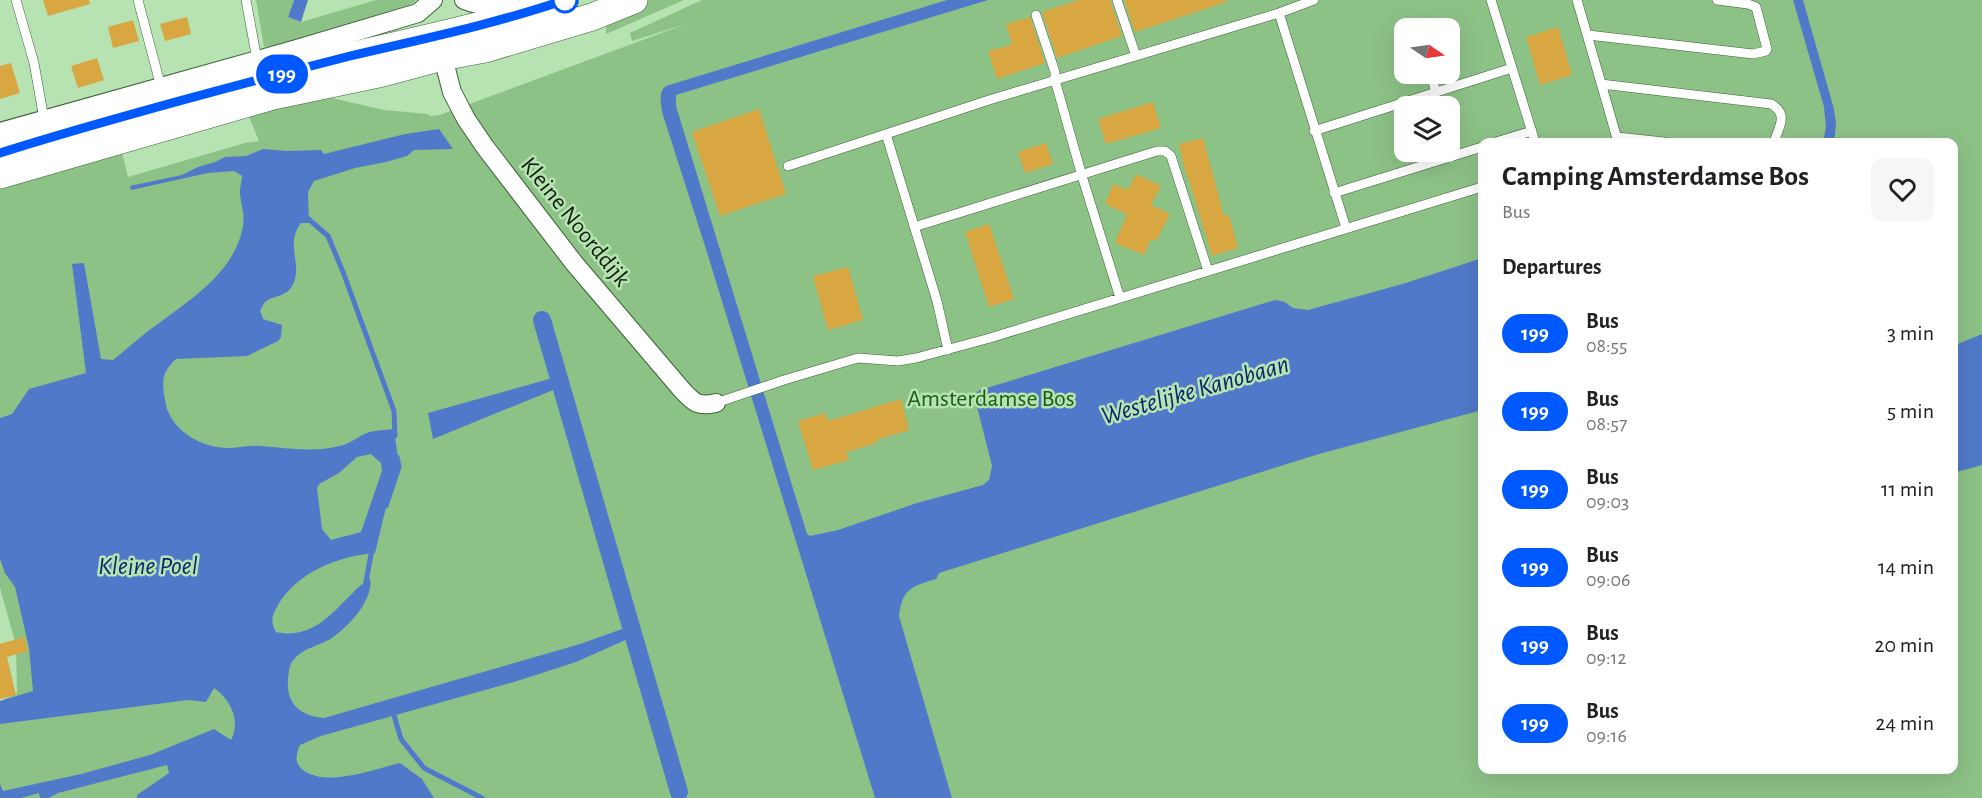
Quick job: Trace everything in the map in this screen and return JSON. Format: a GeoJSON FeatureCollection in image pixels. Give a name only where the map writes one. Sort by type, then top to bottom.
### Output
{"type":"FeatureCollection","features":[{"type":"Feature","properties":{"kind":"main road"},"geometry":{"type":"LineString","coordinates":[[0,175],[273,96],[383,73],[440,46],[565,0]]}},
{"type":"Feature","properties":{"kind":"main road"},"geometry":{"type":"LineString","coordinates":[[0,153],[100,123],[328,62],[440,46],[486,49],[592,17],[634,0]]}},
{"type":"Feature","properties":{"kind":"street"},"geometry":{"type":"LineString","coordinates":[[0,132],[418,13],[433,0]]}},
{"type":"Feature","properties":{"kind":"street"},"geometry":{"type":"LineString","coordinates":[[464,0],[474,4],[488,5],[502,4],[510,0]]}},
{"type":"Feature","properties":{"kind":"street","name":"Kleine Noorddijk"},"geometry":{"type":"LineString","coordinates":[[440,46],[452,92],[466,119],[564,250],[693,402],[704,406],[716,403]]}},
{"type":"Feature","properties":{"kind":"lane"},"geometry":{"type":"LineString","coordinates":[[16,0],[34,63],[44,119]]}},
{"type":"Feature","properties":{"kind":"lane"},"geometry":{"type":"LineString","coordinates":[[138,0],[161,87]]}},
{"type":"Feature","properties":{"kind":"lane"},"geometry":{"type":"LineString","coordinates":[[246,0],[257,60]]}},
{"type":"Feature","properties":{"kind":"lane"},"geometry":{"type":"LineString","coordinates":[[1117,0],[1136,56]]}},
{"type":"Feature","properties":{"kind":"lane"},"geometry":{"type":"LineString","coordinates":[[788,166],[1055,80],[1279,13],[1314,0]]}},
{"type":"Feature","properties":{"kind":"lane"},"geometry":{"type":"LineString","coordinates":[[1491,0],[1534,138]]}},
{"type":"Feature","properties":{"kind":"lane"},"geometry":{"type":"LineString","coordinates":[[1577,0],[1616,138]]}},
{"type":"Feature","properties":{"kind":"lane"},"geometry":{"type":"LineString","coordinates":[[1588,35],[1753,54],[1767,51],[1756,7],[1717,0]]}},
{"type":"Feature","properties":{"kind":"lane"},"geometry":{"type":"LineString","coordinates":[[1279,13],[1346,228]]}},
{"type":"Feature","properties":{"kind":"lane"},"geometry":{"type":"LineString","coordinates":[[1036,15],[1055,72],[1055,80],[1082,176],[1120,298]]}},
{"type":"Feature","properties":{"kind":"lane"},"geometry":{"type":"LineString","coordinates":[[1314,131],[1512,68]]}},
{"type":"Feature","properties":{"kind":"lane"},"geometry":{"type":"LineString","coordinates":[[1434,84],[1436,93]]}},
{"type":"Feature","properties":{"kind":"lane"},"geometry":{"type":"LineString","coordinates":[[1601,84],[1771,104],[1782,113],[1782,120],[1775,138]]}},
{"type":"Feature","properties":{"kind":"lane"},"geometry":{"type":"LineString","coordinates":[[1509,138],[1532,131]]}},
{"type":"Feature","properties":{"kind":"lane"},"geometry":{"type":"LineString","coordinates":[[885,134],[937,301],[948,350]]}},
{"type":"Feature","properties":{"kind":"lane"},"geometry":{"type":"LineString","coordinates":[[1334,193],[1478,148]]}},
{"type":"Feature","properties":{"kind":"lane"},"geometry":{"type":"LineString","coordinates":[[914,227],[1157,151],[1165,152],[1171,156],[1208,271]]}},
{"type":"Feature","properties":{"kind":"lane"},"geometry":{"type":"LineString","coordinates":[[716,403],[858,358],[898,361],[990,339],[1478,188]]}},
{"type":"Feature","properties":{"kind":"green space"},"geometry":{"type":"Polygon","coordinates":[[[256,0],[294,0],[288,17],[301,22],[376,0],[416,0],[408,7],[290,45],[264,47],[256,0]]]}},
{"type":"Feature","properties":{"kind":"green space"},"geometry":{"type":"Polygon","coordinates":[[[649,0],[684,0],[606,34],[606,24],[649,0]]]}},
{"type":"Feature","properties":{"kind":"green space","name":"Amsterdamse Bos"},"geometry":{"type":"Polygon","coordinates":[[[702,0],[1982,0],[1982,798],[0,798],[0,701],[17,693],[16,645],[0,588],[0,178],[119,140],[128,177],[259,141],[247,112],[332,98],[384,110],[430,116],[440,115],[686,24],[632,41],[630,33],[702,0]]]}},
{"type":"Feature","properties":{"kind":"water"},"geometry":{"type":"Polygon","coordinates":[[[294,0],[308,0],[301,22],[288,17],[294,0]]]}},
{"type":"Feature","properties":{"kind":"water","name":"Westelijke Kanobaan"},"geometry":{"type":"Polygon","coordinates":[[[947,0],[988,0],[676,95],[676,106],[807,534],[810,536],[838,530],[917,503],[983,485],[989,480],[992,466],[974,395],[980,390],[1276,300],[1285,302],[1293,308],[1308,310],[1406,283],[1478,259],[1478,411],[1319,454],[939,573],[936,579],[910,590],[900,607],[899,616],[952,798],[875,798],[662,112],[662,91],[666,86],[947,0]]]}},
{"type":"Feature","properties":{"kind":"water"},"geometry":{"type":"Polygon","coordinates":[[[1793,0],[1803,0],[1834,109],[1834,138],[1824,138],[1826,127],[1824,107],[1793,0]]]}},
{"type":"Feature","properties":{"kind":"water","name":"Kleine Poel"},"geometry":{"type":"Polygon","coordinates":[[[439,129],[453,149],[414,150],[407,156],[355,168],[314,181],[308,192],[309,223],[301,223],[294,238],[296,272],[293,285],[286,293],[265,302],[260,310],[263,319],[282,325],[281,337],[278,341],[247,356],[176,359],[165,373],[164,378],[165,400],[173,420],[188,435],[208,445],[233,448],[257,446],[323,449],[346,444],[370,432],[394,429],[398,459],[397,474],[389,495],[375,553],[333,562],[308,575],[286,593],[274,612],[272,622],[276,632],[305,631],[328,617],[370,578],[368,595],[353,620],[332,638],[303,652],[293,660],[288,679],[292,702],[308,715],[324,718],[580,644],[636,624],[639,634],[576,662],[514,682],[321,736],[300,745],[298,764],[303,770],[313,775],[351,776],[400,763],[422,779],[434,798],[137,798],[137,795],[169,773],[167,765],[58,793],[49,798],[40,798],[39,793],[21,798],[0,798],[0,784],[3,791],[81,774],[150,755],[214,729],[231,740],[235,726],[233,711],[214,688],[206,702],[188,700],[0,724],[0,701],[33,691],[29,648],[15,587],[5,573],[0,559],[0,418],[12,414],[29,389],[86,373],[72,264],[84,263],[101,359],[113,360],[203,290],[217,276],[238,244],[243,226],[240,192],[242,176],[234,171],[208,173],[131,190],[130,186],[182,175],[225,157],[246,156],[263,149],[321,150],[324,154],[405,134],[439,129]],[[371,454],[357,457],[339,473],[319,484],[317,488],[322,529],[331,540],[361,532],[382,471],[381,463],[371,454]]]}},
{"type":"Feature","properties":{"kind":"water"},"geometry":{"type":"Polygon","coordinates":[[[1982,334],[1982,465],[1958,472],[1958,344],[1982,334]]]}},
{"type":"Feature","properties":{"kind":"water"},"geometry":{"type":"Polygon","coordinates":[[[560,376],[563,386],[433,439],[428,413],[560,376]]]}},
{"type":"Feature","properties":{"kind":"building"},"geometry":{"type":"Polygon","coordinates":[[[43,0],[89,0],[90,4],[48,16],[43,0]]]}},
{"type":"Feature","properties":{"kind":"building"},"geometry":{"type":"Polygon","coordinates":[[[1079,0],[1110,0],[1122,36],[1057,58],[1042,12],[1079,0]]]}},
{"type":"Feature","properties":{"kind":"building"},"geometry":{"type":"Polygon","coordinates":[[[1124,0],[1225,0],[1226,2],[1135,32],[1124,0]]]}},
{"type":"Feature","properties":{"kind":"building"},"geometry":{"type":"Polygon","coordinates":[[[187,17],[191,34],[165,41],[160,24],[187,17]]]}},
{"type":"Feature","properties":{"kind":"building"},"geometry":{"type":"Polygon","coordinates":[[[1030,17],[1045,63],[997,79],[988,51],[1012,45],[1006,24],[1030,17]]]}},
{"type":"Feature","properties":{"kind":"building"},"geometry":{"type":"Polygon","coordinates":[[[133,20],[139,41],[113,48],[108,27],[133,20]]]}},
{"type":"Feature","properties":{"kind":"building"},"geometry":{"type":"Polygon","coordinates":[[[1558,27],[1572,75],[1540,85],[1526,37],[1558,27]]]}},
{"type":"Feature","properties":{"kind":"building"},"geometry":{"type":"Polygon","coordinates":[[[97,58],[104,80],[78,88],[71,66],[97,58]]]}},
{"type":"Feature","properties":{"kind":"building"},"geometry":{"type":"Polygon","coordinates":[[[11,63],[20,93],[0,99],[0,66],[11,63]]]}},
{"type":"Feature","properties":{"kind":"building"},"geometry":{"type":"Polygon","coordinates":[[[1153,102],[1161,128],[1106,144],[1098,119],[1153,102]]]}},
{"type":"Feature","properties":{"kind":"building"},"geometry":{"type":"Polygon","coordinates":[[[759,109],[786,194],[720,216],[692,132],[759,109]]]}},
{"type":"Feature","properties":{"kind":"building"},"geometry":{"type":"Polygon","coordinates":[[[1203,138],[1224,216],[1229,215],[1238,248],[1212,256],[1188,177],[1187,179],[1179,144],[1203,138]]]}},
{"type":"Feature","properties":{"kind":"building"},"geometry":{"type":"Polygon","coordinates":[[[1046,143],[1053,164],[1025,173],[1018,152],[1046,143]]]}},
{"type":"Feature","properties":{"kind":"building"},"geometry":{"type":"Polygon","coordinates":[[[1136,174],[1161,186],[1151,205],[1170,214],[1156,241],[1151,239],[1144,255],[1115,243],[1127,214],[1105,204],[1113,184],[1128,190],[1136,174]]]}},
{"type":"Feature","properties":{"kind":"building"},"geometry":{"type":"Polygon","coordinates":[[[989,224],[1014,299],[989,307],[965,232],[989,224]]]}},
{"type":"Feature","properties":{"kind":"building"},"geometry":{"type":"Polygon","coordinates":[[[848,267],[863,320],[828,330],[813,276],[848,267]]]}},
{"type":"Feature","properties":{"kind":"building"},"geometry":{"type":"Polygon","coordinates":[[[901,399],[909,430],[846,452],[849,460],[813,470],[798,421],[825,413],[828,421],[901,399]]]}},
{"type":"Feature","properties":{"kind":"building"},"geometry":{"type":"Polygon","coordinates":[[[24,637],[28,651],[7,657],[16,695],[0,699],[0,644],[24,637]]]}},
{"type":"Feature","properties":{"kind":"waterway"},"geometry":{"type":"LineString","coordinates":[[305,216],[328,236],[343,272],[394,411],[395,436]]}},
{"type":"Feature","properties":{"kind":"waterway"},"geometry":{"type":"LineString","coordinates":[[542,320],[679,792]]}},
{"type":"Feature","properties":{"kind":"waterway"},"geometry":{"type":"LineString","coordinates":[[386,506],[399,467],[397,457]]}},
{"type":"Feature","properties":{"kind":"waterway"},"geometry":{"type":"LineString","coordinates":[[365,587],[372,549]]}},
{"type":"Feature","properties":{"kind":"waterway"},"geometry":{"type":"LineString","coordinates":[[393,712],[401,739],[424,768],[482,798]]}},
{"type":"Feature","properties":{"kind":"bus line","name":"199"},"geometry":{"type":"LineString","coordinates":[[0,153],[78,128],[328,62],[437,36],[565,0]]}}]}
